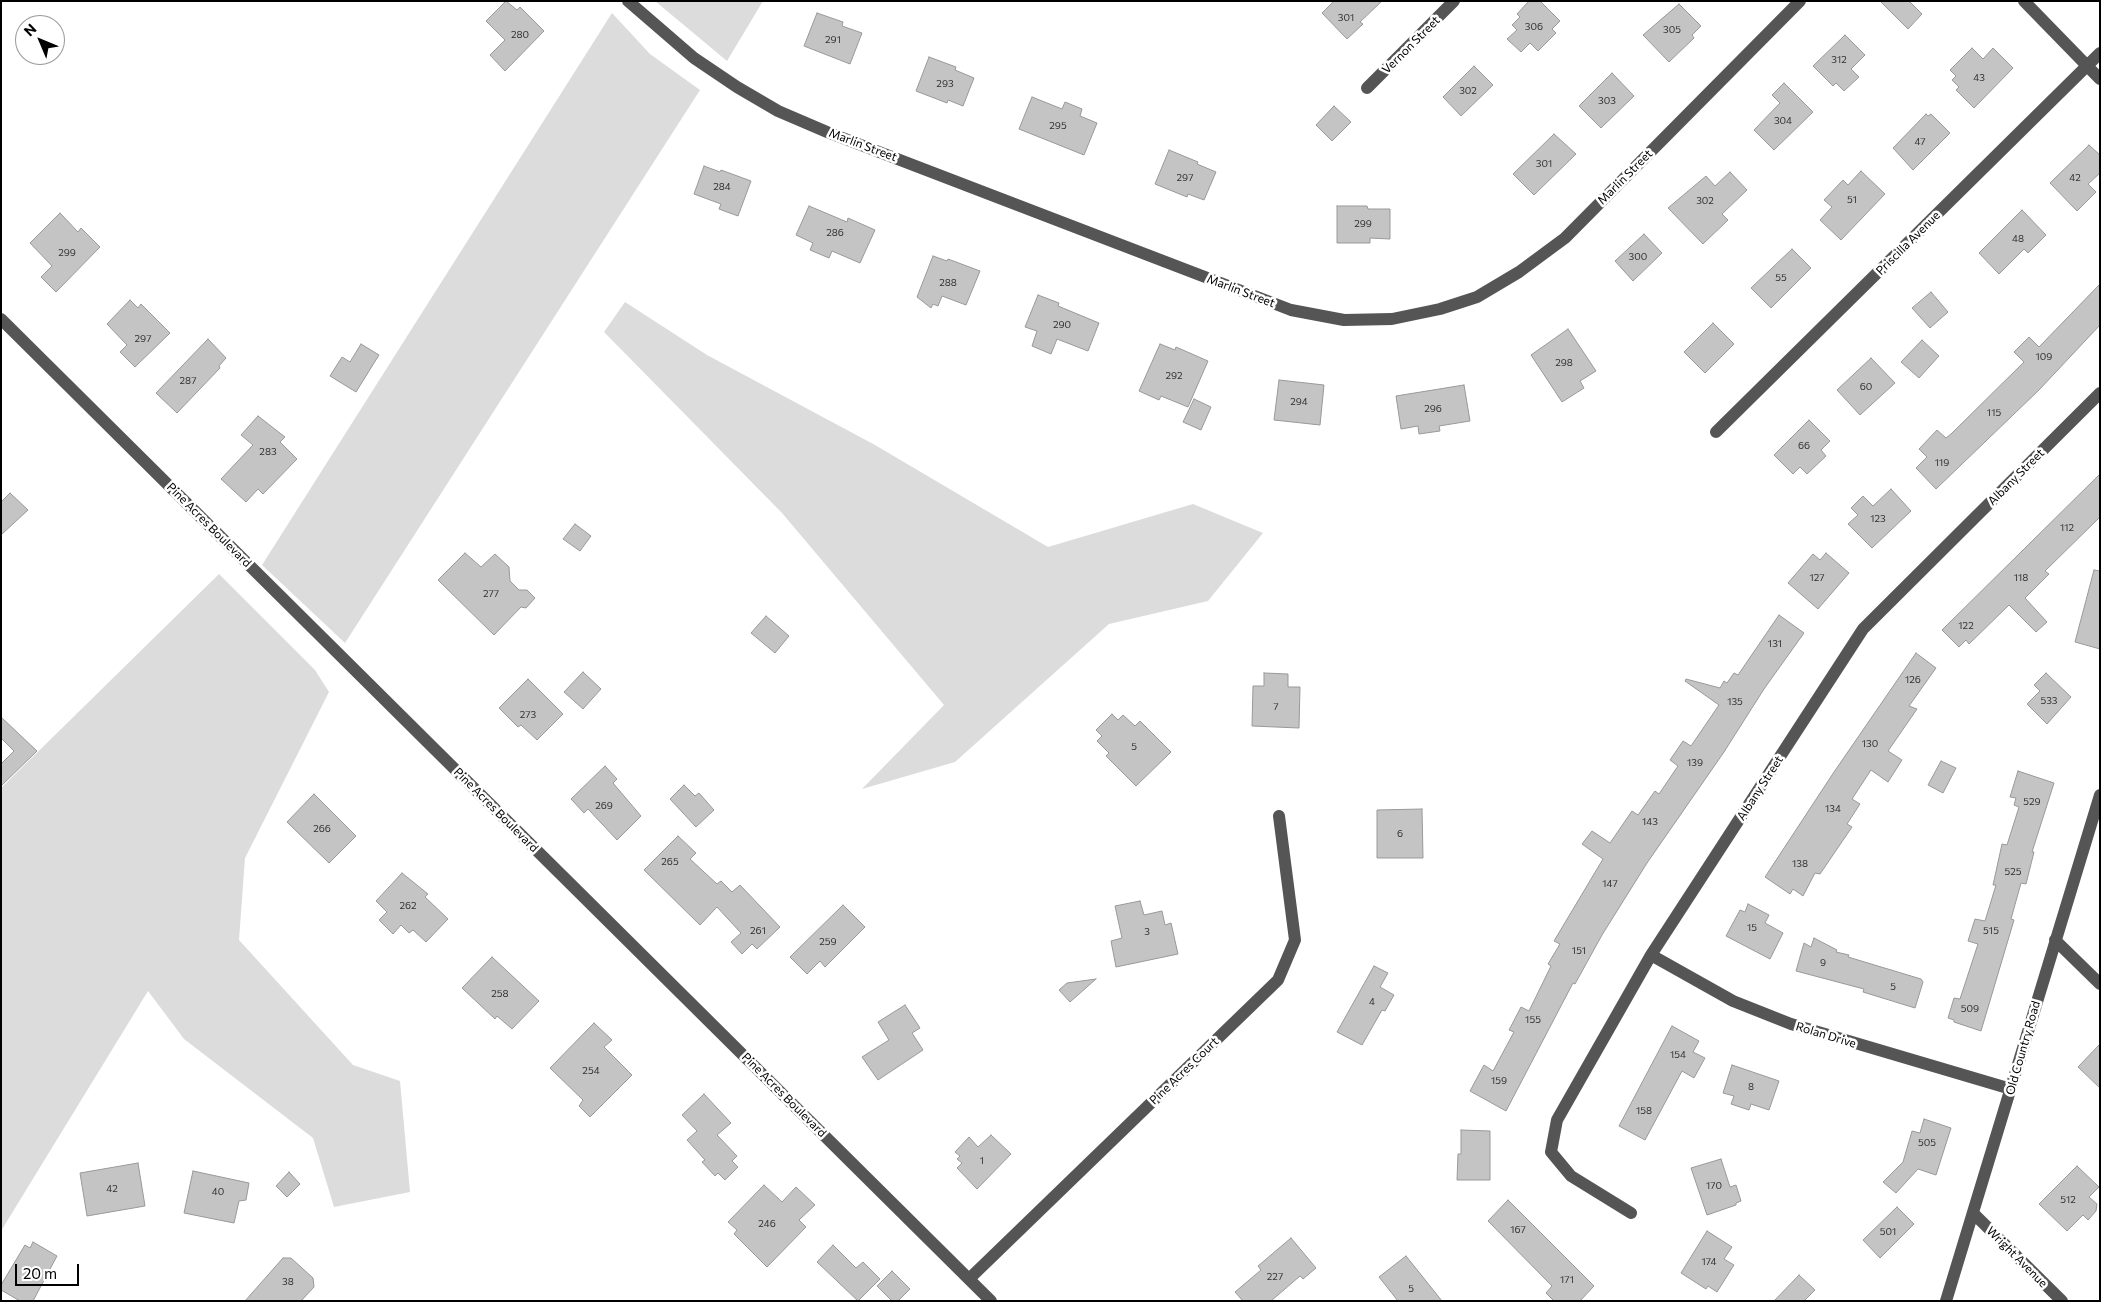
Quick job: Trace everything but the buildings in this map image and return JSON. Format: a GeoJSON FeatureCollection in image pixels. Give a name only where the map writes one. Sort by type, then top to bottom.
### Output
{"type":"FeatureCollection","features":[{"type":"Feature","properties":{"kind":"street","name":"Marlin Street"},"geometry":{"type":"LineString","coordinates":[[628,1],[694,58],[737,87],[778,111],[827,132],[1291,310],[1344,320],[1392,319],[1440,309],[1477,297],[1519,272],[1565,238],[1800,1]]}},
{"type":"Feature","properties":{"kind":"street","name":"Vernon Street"},"geometry":{"type":"LineString","coordinates":[[1367,88],[1454,1]]}},
{"type":"Feature","properties":{"kind":"street"},"geometry":{"type":"LineString","coordinates":[[2024,1],[2100,79]]}},
{"type":"Feature","properties":{"kind":"street","name":"Priscilla Avenue"},"geometry":{"type":"LineString","coordinates":[[1716,432],[2100,53]]}},
{"type":"Feature","properties":{"kind":"street","name":"Pine Acres Boulevard"},"geometry":{"type":"LineString","coordinates":[[1,319],[991,1301]]}},
{"type":"Feature","properties":{"kind":"street","name":"Albany Street"},"geometry":{"type":"LineString","coordinates":[[1631,1213],[1571,1176],[1551,1152],[1557,1120],[1651,955],[1863,629],[2100,393]]}},
{"type":"Feature","properties":{"kind":"street","name":"Old Country Road"},"geometry":{"type":"LineString","coordinates":[[1946,1301],[2100,795]]}},
{"type":"Feature","properties":{"kind":"street","name":"Pine Acres Court"},"geometry":{"type":"LineString","coordinates":[[969,1279],[1278,980],[1295,940],[1279,816]]}},
{"type":"Feature","properties":{"kind":"street"},"geometry":{"type":"LineString","coordinates":[[2055,940],[2100,984]]}},
{"type":"Feature","properties":{"kind":"street","name":"Rolan Drive"},"geometry":{"type":"LineString","coordinates":[[1651,955],[1734,1001],[1791,1024],[2011,1089]]}},
{"type":"Feature","properties":{"kind":"street","name":"Wright Avenue"},"geometry":{"type":"LineString","coordinates":[[1973,1212],[2062,1301]]}},
{"type":"Feature","properties":{"kind":"shaded area"},"geometry":{"type":"Polygon","coordinates":[[[655,1],[763,1],[727,61],[655,1]]]}},
{"type":"Feature","properties":{"kind":"shaded area"},"geometry":{"type":"Polygon","coordinates":[[[612,13],[650,54],[700,90],[345,643],[262,565],[612,13]]]}},
{"type":"Feature","properties":{"kind":"shaded area"},"geometry":{"type":"Polygon","coordinates":[[[625,302],[707,355],[875,445],[1048,547],[1193,504],[1263,533],[1208,601],[1109,624],[955,762],[862,789],[944,705],[782,513],[604,332],[625,302]]]}},
{"type":"Feature","properties":{"kind":"shaded area"},"geometry":{"type":"Polygon","coordinates":[[[219,574],[315,670],[329,692],[245,858],[239,940],[353,1065],[400,1081],[410,1192],[334,1207],[313,1138],[184,1039],[148,991],[1,1231],[1,788],[219,574]]]}}]}
